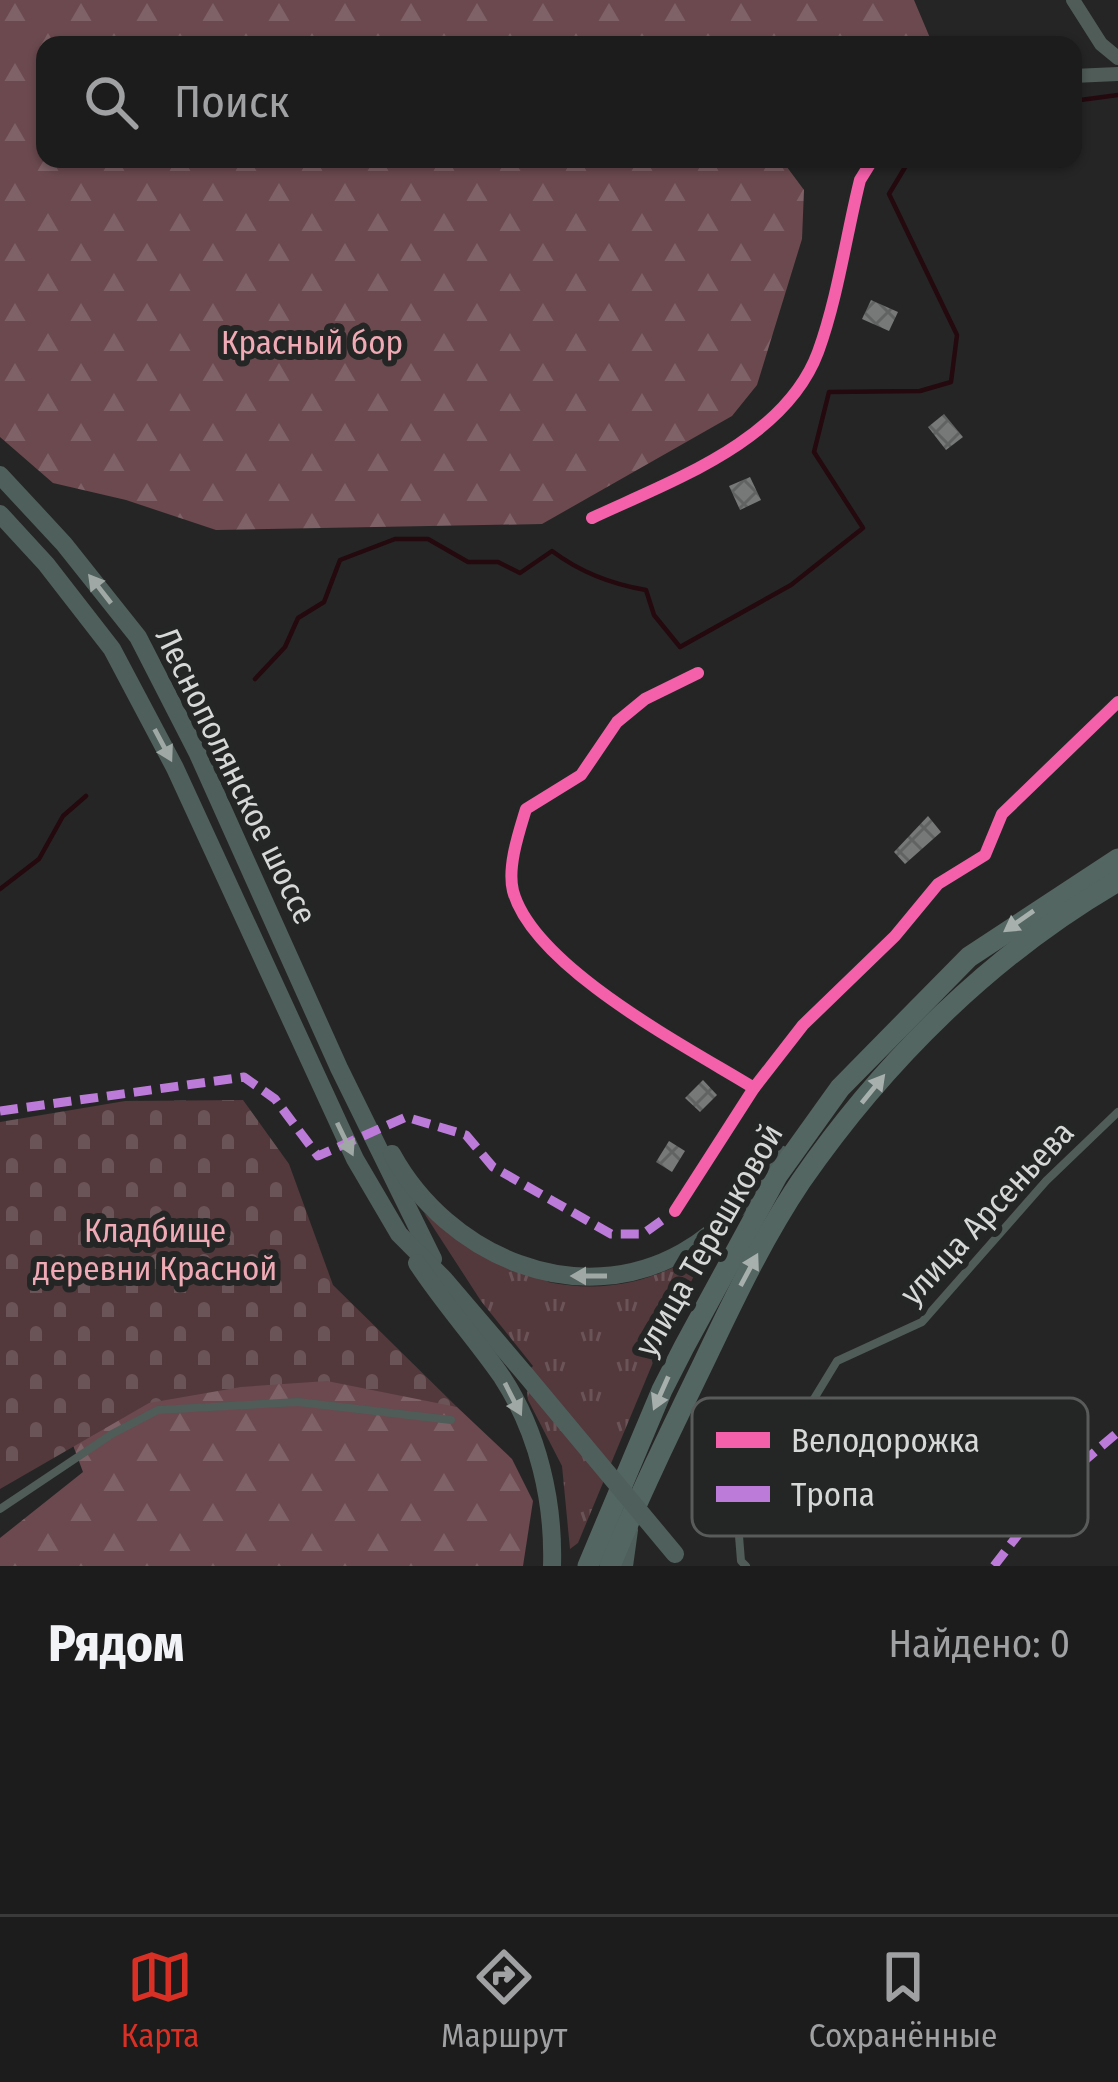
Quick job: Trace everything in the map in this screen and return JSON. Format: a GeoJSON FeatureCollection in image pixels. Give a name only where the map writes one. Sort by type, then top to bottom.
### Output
{"type":"FeatureCollection","features":[{"type":"Feature","properties":{"kind":"main road","name":"Леснополянское шоссе"},"geometry":{"type":"LineString","coordinates":[[0,476],[64,544],[138,638],[216,791],[339,1068]]}},
{"type":"Feature","properties":{"kind":"main road","name":"Леснополянское шоссе"},"geometry":{"type":"LineString","coordinates":[[0,514],[112,649],[176,769],[355,1159],[399,1234]]}},
{"type":"Feature","properties":{"kind":"main road","name":"улица Терешковой"},"geometry":{"type":"LineString","coordinates":[[588,1566],[662,1390],[706,1304],[777,1176],[840,1088],[969,957],[1118,859]]}},
{"type":"Feature","properties":{"kind":"main road","name":"улица Терешковой"},"geometry":{"type":"LineString","coordinates":[[610,1566],[747,1271],[801,1182],[877,1083],[948,1008],[1045,929],[1118,880]]}},
{"type":"Feature","properties":{"kind":"main road"},"geometry":{"type":"LineString","coordinates":[[339,1068],[411,1184],[440,1216],[471,1241],[525,1269],[598,1278],[664,1262],[718,1228],[840,1088]]}},
{"type":"Feature","properties":{"kind":"main road"},"geometry":{"type":"LineString","coordinates":[[339,1068],[444,1279]]}},
{"type":"Feature","properties":{"kind":"main road"},"geometry":{"type":"LineString","coordinates":[[399,1234],[526,1374],[680,1560]]}},
{"type":"Feature","properties":{"kind":"main road"},"geometry":{"type":"LineString","coordinates":[[399,1234],[519,1408],[540,1460],[551,1518],[552,1566]]}},
{"type":"Feature","properties":{"kind":"main road"},"geometry":{"type":"LineString","coordinates":[[624,1566],[629,1520]]}},
{"type":"Feature","properties":{"kind":"street"},"geometry":{"type":"LineString","coordinates":[[1073,0],[1100,44],[1118,58]]}},
{"type":"Feature","properties":{"kind":"street"},"geometry":{"type":"LineString","coordinates":[[1082,76],[1118,74]]}},
{"type":"Feature","properties":{"kind":"street"},"geometry":{"type":"LineString","coordinates":[[592,518],[720,458],[792,399],[818,353],[867,168]]}},
{"type":"Feature","properties":{"kind":"street"},"geometry":{"type":"LineString","coordinates":[[698,673],[645,699],[617,722],[581,775],[526,809],[517,840],[513,889],[533,930],[572,969],[633,1014],[754,1088]]}},
{"type":"Feature","properties":{"kind":"street"},"geometry":{"type":"LineString","coordinates":[[675,1210],[754,1088],[803,1025],[895,936],[938,884],[985,855],[1002,814],[1118,702]]}},
{"type":"Feature","properties":{"kind":"lane","name":"улица Арсеньева"},"geometry":{"type":"LineString","coordinates":[[814,1398],[837,1361],[922,1322],[1046,1181],[1118,1112]]}},
{"type":"Feature","properties":{"kind":"lane"},"geometry":{"type":"LineString","coordinates":[[0,1509],[112,1434],[158,1410],[298,1402],[451,1420]]}},
{"type":"Feature","properties":{"kind":"lane","name":"улица Арсеньева"},"geometry":{"type":"LineString","coordinates":[[739,1536],[741,1561],[746,1566]]}},
{"type":"Feature","properties":{"kind":"green space","name":"Красный бор"},"geometry":{"type":"Polygon","coordinates":[[[0,0],[914,0],[929,36],[36,36],[36,168],[788,168],[804,190],[802,239],[757,385],[732,416],[542,524],[216,530],[126,500],[53,483],[0,437],[0,0]]]}},
{"type":"Feature","properties":{"kind":"green space","name":"Кладбище деревни Красной"},"geometry":{"type":"Polygon","coordinates":[[[243,1100],[289,1164],[333,1285],[457,1407],[327,1381],[241,1387],[149,1403],[0,1489],[0,1122],[125,1101],[243,1100]]]}},
{"type":"Feature","properties":{"kind":"green space"},"geometry":{"type":"Polygon","coordinates":[[[424,1213],[470,1247],[543,1274],[548,1282],[570,1285],[631,1282],[707,1249],[659,1348],[578,1543],[570,1549],[562,1466],[528,1400],[525,1374],[533,1366],[481,1301],[424,1213]]]}},
{"type":"Feature","properties":{"kind":"green space"},"geometry":{"type":"Polygon","coordinates":[[[18,1298],[364,1369],[457,1407],[512,1459],[533,1501],[523,1566],[0,1566],[0,1538],[83,1472],[18,1298]]]}},
{"type":"Feature","properties":{"kind":"building"},"geometry":{"type":"Polygon","coordinates":[[[871,300],[898,312],[889,331],[862,319],[871,300]]]}},
{"type":"Feature","properties":{"kind":"building"},"geometry":{"type":"Polygon","coordinates":[[[944,414],[963,437],[946,450],[928,427],[944,414]]]}},
{"type":"Feature","properties":{"kind":"building"},"geometry":{"type":"Polygon","coordinates":[[[750,477],[761,500],[740,510],[729,486],[750,477]]]}},
{"type":"Feature","properties":{"kind":"building"},"geometry":{"type":"Polygon","coordinates":[[[928,816],[941,832],[905,864],[894,852],[928,816]]]}},
{"type":"Feature","properties":{"kind":"building"},"geometry":{"type":"Polygon","coordinates":[[[703,1080],[717,1095],[700,1112],[685,1098],[703,1080]]]}},
{"type":"Feature","properties":{"kind":"building"},"geometry":{"type":"Polygon","coordinates":[[[669,1141],[685,1151],[672,1172],[656,1162],[669,1141]]]}},
{"type":"Feature","properties":{"kind":"waterway"},"geometry":{"type":"LineString","coordinates":[[1082,100],[1118,95]]}},
{"type":"Feature","properties":{"kind":"waterway"},"geometry":{"type":"LineString","coordinates":[[255,679],[285,647],[298,618],[324,602],[340,560],[395,539],[428,539],[468,562],[498,562],[520,573],[552,551],[596,576],[646,590],[654,615],[680,647],[791,585],[863,528],[814,452],[829,392],[920,391],[951,382],[957,335],[889,194],[905,168]]}},
{"type":"Feature","properties":{"kind":"waterway"},"geometry":{"type":"LineString","coordinates":[[0,889],[39,859],[63,816],[86,796]]}},
{"type":"Feature","properties":{"kind":"marked path"},"geometry":{"type":"LineString","coordinates":[[0,1111],[244,1077],[275,1099],[318,1156],[406,1117],[466,1135],[493,1167],[611,1234],[643,1234],[675,1211]]}},
{"type":"Feature","properties":{"kind":"marked path"},"geometry":{"type":"LineString","coordinates":[[1088,1458],[1118,1432]]}},
{"type":"Feature","properties":{"kind":"marked path"},"geometry":{"type":"LineString","coordinates":[[994,1566],[1017,1536]]}},
{"type":"Feature","properties":{"kind":"cycle path"},"geometry":{"type":"LineString","coordinates":[[592,518],[722,454],[753,434],[802,383],[825,331],[860,180],[867,168]]}},
{"type":"Feature","properties":{"kind":"cycle path"},"geometry":{"type":"LineString","coordinates":[[698,673],[645,699],[617,722],[581,775],[526,809],[515,850],[513,891],[527,920],[581,977],[754,1088]]}},
{"type":"Feature","properties":{"kind":"cycle path"},"geometry":{"type":"LineString","coordinates":[[675,1211],[754,1088],[803,1025],[895,936],[938,884],[985,855],[1002,814],[1118,702]]}}]}
